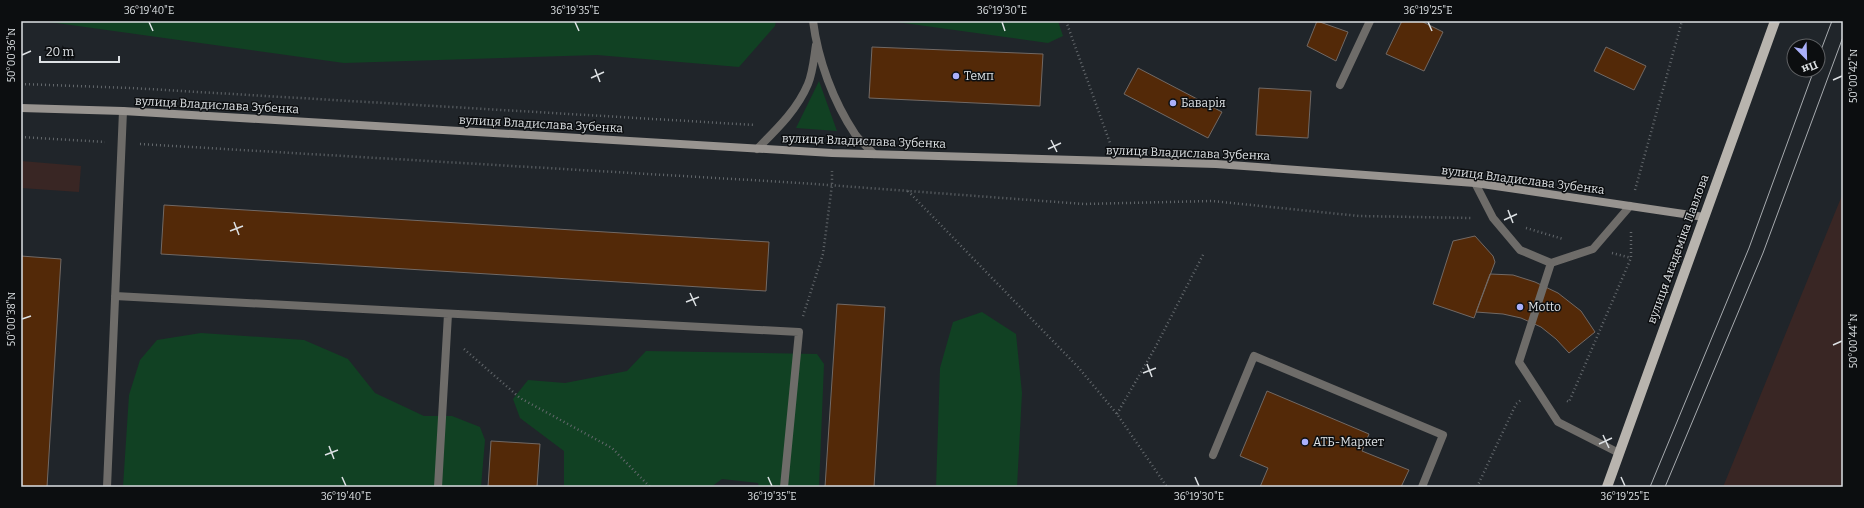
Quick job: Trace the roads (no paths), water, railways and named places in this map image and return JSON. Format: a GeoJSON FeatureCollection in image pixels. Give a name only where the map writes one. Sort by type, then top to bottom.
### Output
{"type":"FeatureCollection","features":[{"type":"Feature","properties":{"kind":"main road","name":"вулиця Академіка Павлова"},"geometry":{"type":"LineString","coordinates":[[1607,487],[1775,21]]}},
{"type":"Feature","properties":{"kind":"street"},"geometry":{"type":"LineString","coordinates":[[813,21],[816,44],[842,112],[856,135],[874,154]]}},
{"type":"Feature","properties":{"kind":"street"},"geometry":{"type":"LineString","coordinates":[[1340,85],[1370,21]]}},
{"type":"Feature","properties":{"kind":"street"},"geometry":{"type":"LineString","coordinates":[[757,149],[780,126],[799,102],[809,82],[816,44]]}},
{"type":"Feature","properties":{"kind":"street","name":"вулиця Владислава Зубенка"},"geometry":{"type":"LineString","coordinates":[[21,108],[123,112],[832,153],[1216,164],[1475,183],[1704,217]]}},
{"type":"Feature","properties":{"kind":"street"},"geometry":{"type":"LineString","coordinates":[[107,487],[123,112]]}},
{"type":"Feature","properties":{"kind":"street"},"geometry":{"type":"LineString","coordinates":[[1475,183],[1493,218],[1520,250],[1551,263],[1593,248],[1630,206]]}},
{"type":"Feature","properties":{"kind":"street"},"geometry":{"type":"LineString","coordinates":[[1551,263],[1519,362],[1558,422],[1620,453]]}},
{"type":"Feature","properties":{"kind":"street"},"geometry":{"type":"LineString","coordinates":[[115,296],[799,332],[784,487]]}},
{"type":"Feature","properties":{"kind":"street"},"geometry":{"type":"LineString","coordinates":[[438,487],[448,314]]}},
{"type":"Feature","properties":{"kind":"street"},"geometry":{"type":"LineString","coordinates":[[1213,455],[1254,356],[1442,435],[1422,487]]}},
{"type":"Feature","properties":{"kind":"tram line"},"geometry":{"type":"LineString","coordinates":[[1826,38],[1832,21]]}},
{"type":"Feature","properties":{"kind":"tram line"},"geometry":{"type":"LineString","coordinates":[[1665,487],[1763,253],[1843,37]]}},
{"type":"Feature","properties":{"kind":"tram line"},"geometry":{"type":"LineString","coordinates":[[1650,487],[1749,248],[1811,78]]}},
{"type":"Feature","properties":{"kind":"place","name":"Темп"},"geometry":{"type":"Point","coordinates":[956,76]}},
{"type":"Feature","properties":{"kind":"place","name":"Баварія"},"geometry":{"type":"Point","coordinates":[1173,103]}},
{"type":"Feature","properties":{"kind":"place","name":"Motto"},"geometry":{"type":"Point","coordinates":[1520,307]}},
{"type":"Feature","properties":{"kind":"place","name":"АТБ-Маркет"},"geometry":{"type":"Point","coordinates":[1305,442]}}]}
